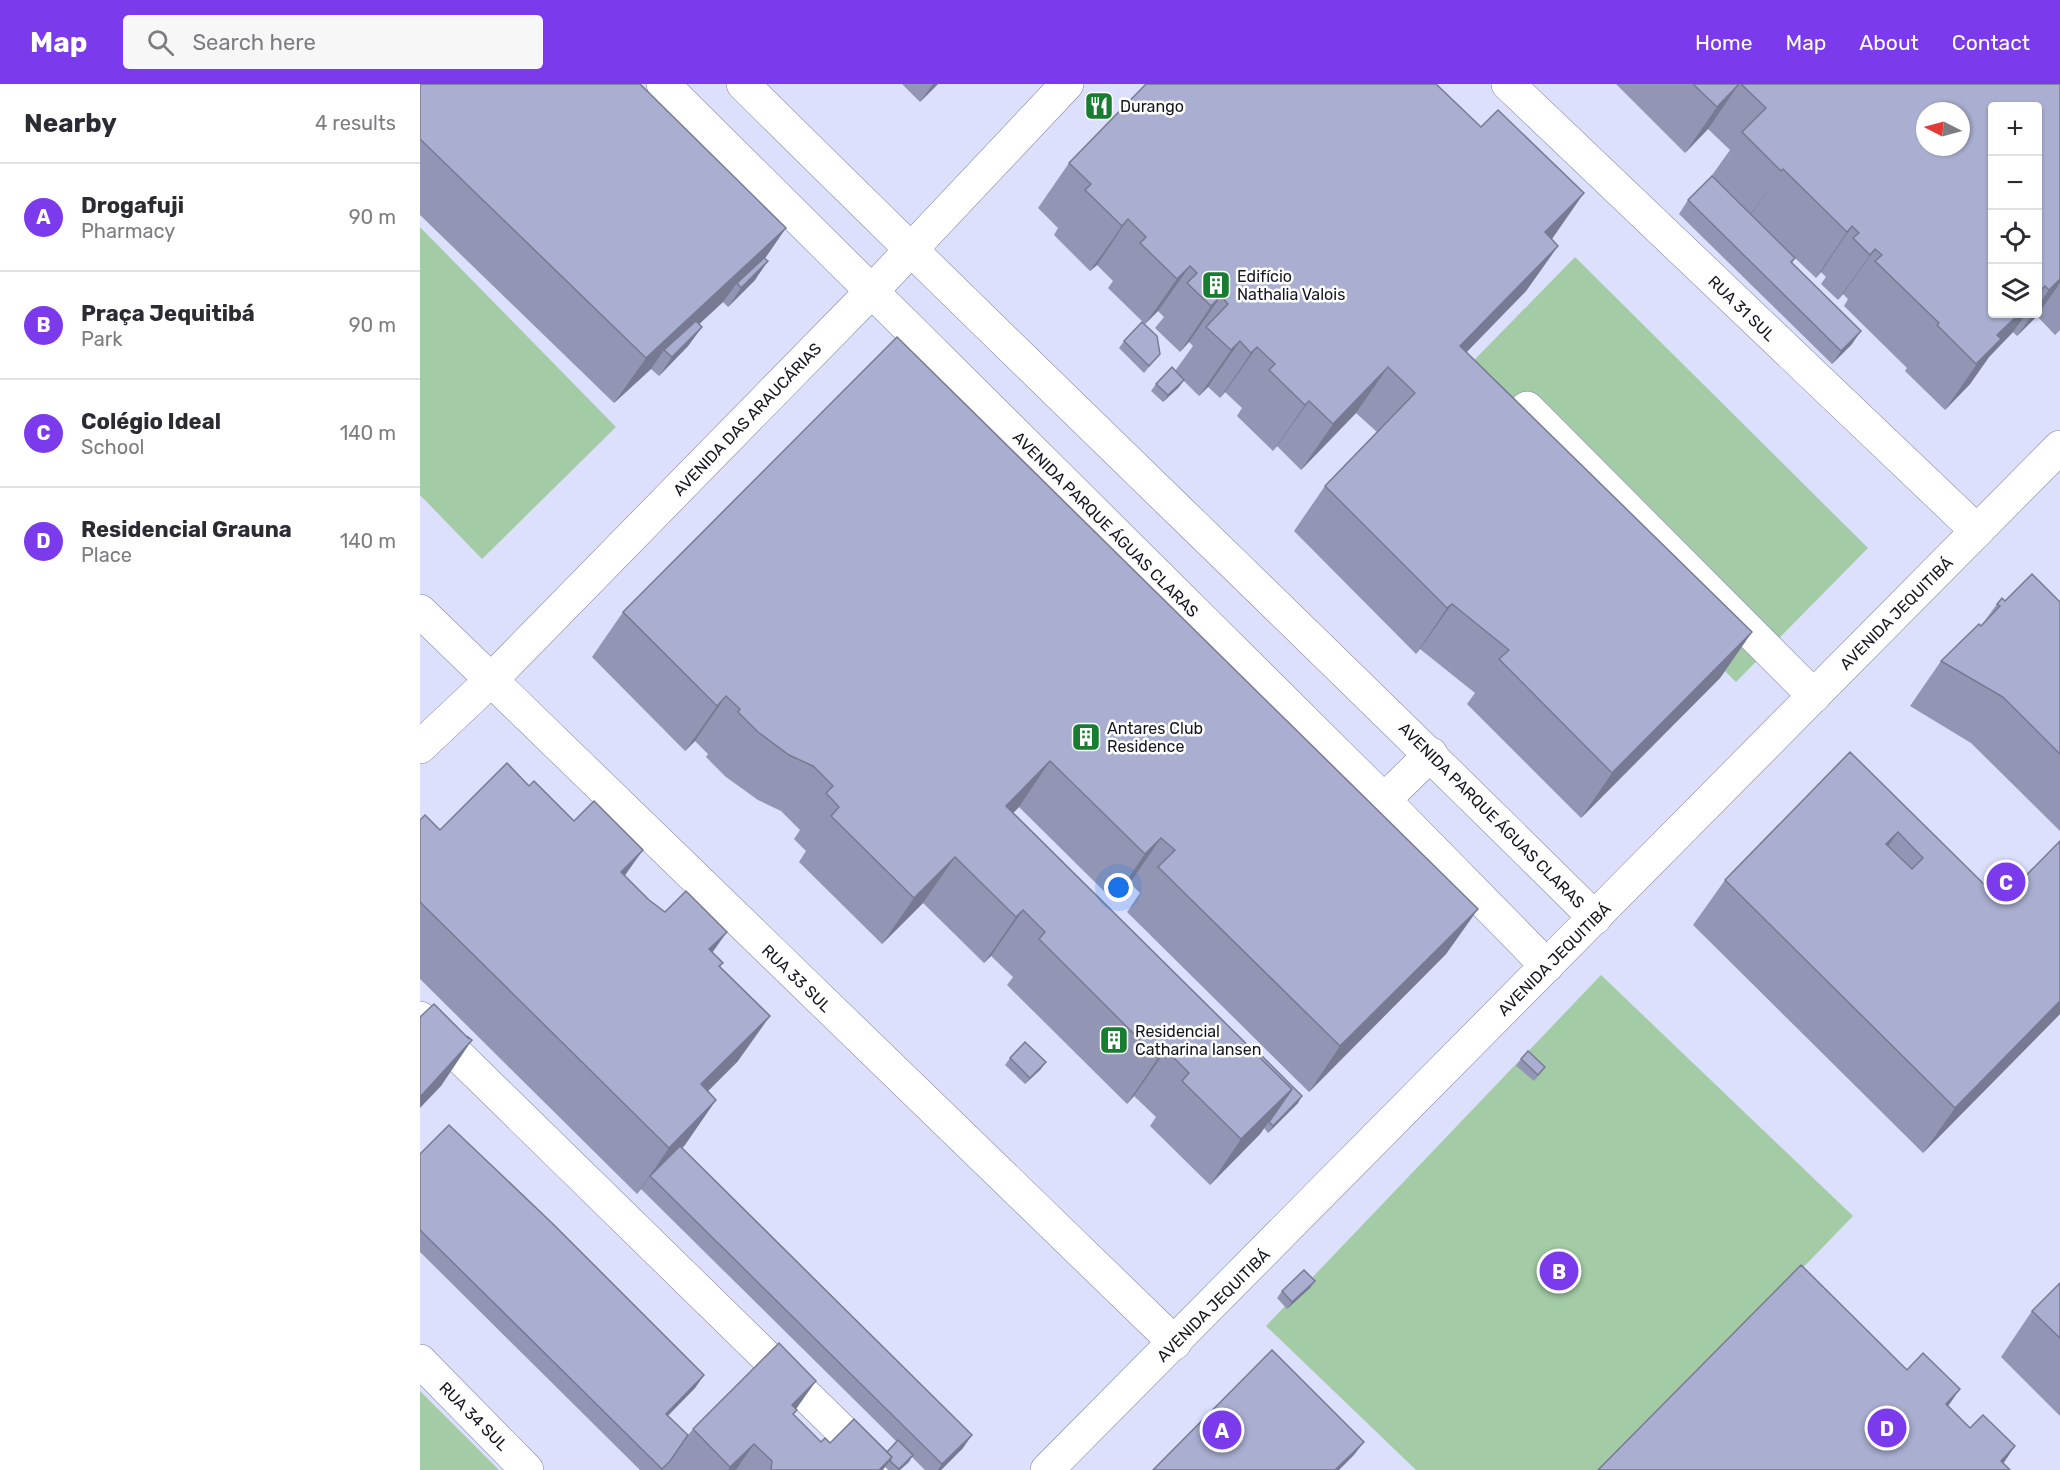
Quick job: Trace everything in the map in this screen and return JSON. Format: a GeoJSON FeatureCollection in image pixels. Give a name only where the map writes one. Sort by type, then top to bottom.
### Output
{"type":"FeatureCollection","features":[{"type":"Feature","properties":{"kind":"street","name":"AVENIDA PARQUE ÁGUAS CLARAS"},"geometry":{"type":"LineString","coordinates":[[663,84],[1547,966]]}},
{"type":"Feature","properties":{"kind":"street","name":"AVENIDA PARQUE ÁGUAS CLARAS"},"geometry":{"type":"LineString","coordinates":[[743,84],[1431,754],[1595,918]]}},
{"type":"Feature","properties":{"kind":"street","name":"AVENIDA DAS ARAUCÁRIAS"},"geometry":{"type":"LineString","coordinates":[[420,747],[490,681],[872,291],[1067,84]]}},
{"type":"Feature","properties":{"kind":"street","name":"RUA 31 SUL"},"geometry":{"type":"LineString","coordinates":[[1508,84],[1977,531]]}},
{"type":"Feature","properties":{"kind":"street"},"geometry":{"type":"LineString","coordinates":[[1527,408],[1814,696]]}},
{"type":"Feature","properties":{"kind":"street","name":"AVENIDA JEQUITIBÁ"},"geometry":{"type":"LineString","coordinates":[[1047,1470],[2060,447]]}},
{"type":"Feature","properties":{"kind":"street","name":"RUA 33 SUL"},"geometry":{"type":"LineString","coordinates":[[420,611],[1175,1343]]}},
{"type":"Feature","properties":{"kind":"street"},"geometry":{"type":"LineString","coordinates":[[1383,800],[1431,754]]}},
{"type":"Feature","properties":{"kind":"street"},"geometry":{"type":"LineString","coordinates":[[420,1018],[877,1465],[879,1470]]}},
{"type":"Feature","properties":{"kind":"street","name":"RUA 34 SUL"},"geometry":{"type":"LineString","coordinates":[[420,1361],[527,1470]]}},
{"type":"Feature","properties":{"kind":"green space"},"geometry":{"type":"Polygon","coordinates":[[[420,227],[616,427],[482,559],[420,495],[420,227]]]}},
{"type":"Feature","properties":{"kind":"green space"},"geometry":{"type":"Polygon","coordinates":[[[1575,257],[1868,548],[1736,682],[1443,392],[1575,257]]]}},
{"type":"Feature","properties":{"kind":"green space"},"geometry":{"type":"Polygon","coordinates":[[[1601,975],[1853,1216],[1607,1470],[1416,1470],[1266,1326],[1601,975]]]}},
{"type":"Feature","properties":{"kind":"green space"},"geometry":{"type":"Polygon","coordinates":[[[420,1391],[499,1470],[420,1470],[420,1391]]]}},
{"type":"Feature","properties":{"kind":"building"},"geometry":{"type":"Polygon","coordinates":[[[420,84],[640,84],[786,228],[646,358],[420,139],[420,84]]]}},
{"type":"Feature","properties":{"kind":"building"},"geometry":{"type":"Polygon","coordinates":[[[1146,84],[1436,84],[1481,127],[1498,110],[1584,193],[1545,232],[1558,246],[1460,346],[1752,632],[1612,773],[1499,659],[1509,650],[1452,604],[1447,608],[1325,486],[1415,393],[1388,367],[1333,424],[1309,401],[1305,405],[1269,370],[1275,364],[1257,347],[1251,353],[1240,341],[1231,350],[1206,327],[1228,304],[1221,296],[1211,306],[1187,283],[1197,273],[1190,266],[1177,279],[1140,243],[1146,237],[1128,219],[1122,226],[1085,190],[1091,184],[1069,163],[1146,84]]]}},
{"type":"Feature","properties":{"kind":"building"},"geometry":{"type":"Polygon","coordinates":[[[1693,84],[1739,84],[1717,107],[1693,84]]]}},
{"type":"Feature","properties":{"kind":"building"},"geometry":{"type":"Polygon","coordinates":[[[1741,84],[2060,84],[2060,279],[2049,290],[2045,286],[2042,289],[2042,102],[1988,102],[1988,318],[2015,318],[1997,335],[2001,339],[1976,364],[1937,325],[1939,323],[1875,261],[1882,255],[1875,249],[1870,255],[1853,238],[1859,233],[1852,226],[1847,232],[1742,132],[1766,108],[1741,84]]]}},
{"type":"Feature","properties":{"kind":"building"},"geometry":{"type":"Polygon","coordinates":[[[1712,176],[1795,258],[1791,262],[1861,331],[1841,351],[1688,200],[1712,176]]]}},
{"type":"Feature","properties":{"kind":"building"},"geometry":{"type":"Polygon","coordinates":[[[764,258],[768,261],[741,288],[737,283],[764,258]]]}},
{"type":"Feature","properties":{"kind":"building"},"geometry":{"type":"Polygon","coordinates":[[[696,321],[702,327],[672,357],[664,350],[696,321]]]}},
{"type":"Feature","properties":{"kind":"building"},"geometry":{"type":"Polygon","coordinates":[[[1142,322],[1157,336],[1160,354],[1149,366],[1124,341],[1142,322]]]}},
{"type":"Feature","properties":{"kind":"building"},"geometry":{"type":"Polygon","coordinates":[[[897,337],[1478,909],[1340,1046],[1158,867],[1175,850],[1161,838],[1145,854],[1050,761],[1006,806],[1292,1089],[1241,1139],[1182,1081],[1189,1073],[1166,1050],[1158,1058],[1039,939],[1045,932],[1023,910],[1016,917],[955,857],[914,898],[831,816],[839,807],[826,793],[833,786],[813,766],[789,755],[758,732],[738,712],[740,709],[726,696],[717,706],[623,612],[897,337]]]}},
{"type":"Feature","properties":{"kind":"building"},"geometry":{"type":"Polygon","coordinates":[[[1172,367],[1184,380],[1168,395],[1156,384],[1172,367]]]}},
{"type":"Feature","properties":{"kind":"building"},"geometry":{"type":"Polygon","coordinates":[[[2032,574],[2060,602],[2060,754],[2003,697],[1941,661],[1979,624],[1981,626],[2000,606],[1997,604],[2002,598],[2005,601],[2032,574]]]}},
{"type":"Feature","properties":{"kind":"building"},"geometry":{"type":"Polygon","coordinates":[[[1850,752],[2001,901],[2060,841],[2060,1001],[1955,1108],[1725,880],[1850,752]],[[1898,832],[1886,844],[1912,869],[1923,858],[1898,832]]]}},
{"type":"Feature","properties":{"kind":"building"},"geometry":{"type":"Polygon","coordinates":[[[507,763],[529,786],[534,781],[574,821],[594,801],[643,850],[621,872],[649,900],[665,912],[686,891],[727,932],[709,949],[723,963],[719,966],[770,1016],[701,1084],[716,1100],[669,1148],[420,902],[420,820],[425,815],[440,830],[507,763]]]}},
{"type":"Feature","properties":{"kind":"building"},"geometry":{"type":"Polygon","coordinates":[[[434,1004],[472,1040],[420,1097],[420,1017],[434,1004]]]}},
{"type":"Feature","properties":{"kind":"building"},"geometry":{"type":"Polygon","coordinates":[[[1025,1042],[1046,1062],[1030,1078],[1010,1058],[1025,1042]]]}},
{"type":"Feature","properties":{"kind":"building"},"geometry":{"type":"Polygon","coordinates":[[[1253,1047],[1302,1096],[1273,1126],[1269,1122],[1292,1089],[1251,1049],[1253,1047]]]}},
{"type":"Feature","properties":{"kind":"building"},"geometry":{"type":"Polygon","coordinates":[[[1528,1051],[1545,1067],[1538,1075],[1521,1059],[1528,1051]]]}},
{"type":"Feature","properties":{"kind":"building"},"geometry":{"type":"Polygon","coordinates":[[[449,1125],[552,1223],[704,1375],[666,1414],[688,1435],[662,1469],[420,1230],[420,1154],[449,1125]]]}},
{"type":"Feature","properties":{"kind":"building"},"geometry":{"type":"Polygon","coordinates":[[[680,1146],[972,1435],[942,1464],[650,1176],[680,1146]]]}},
{"type":"Feature","properties":{"kind":"building"},"geometry":{"type":"Polygon","coordinates":[[[1801,1265],[1907,1370],[1923,1353],[1960,1389],[1946,1404],[1970,1428],[1983,1415],[2015,1446],[2001,1461],[2010,1470],[1598,1470],[1801,1265]]]}},
{"type":"Feature","properties":{"kind":"building"},"geometry":{"type":"Polygon","coordinates":[[[1304,1270],[1315,1281],[1292,1302],[1282,1291],[1304,1270]]]}},
{"type":"Feature","properties":{"kind":"building"},"geometry":{"type":"Polygon","coordinates":[[[2060,1283],[2060,1338],[2032,1311],[2060,1283]]]}},
{"type":"Feature","properties":{"kind":"building"},"geometry":{"type":"Polygon","coordinates":[[[779,1343],[816,1381],[792,1405],[797,1410],[793,1414],[821,1442],[825,1438],[830,1443],[854,1419],[892,1457],[879,1470],[771,1470],[772,1461],[754,1444],[730,1467],[693,1429],[779,1343]]]}},
{"type":"Feature","properties":{"kind":"building"},"geometry":{"type":"Polygon","coordinates":[[[1272,1350],[1364,1442],[1335,1470],[1153,1470],[1272,1350]]]}},
{"type":"Feature","properties":{"kind":"building"},"geometry":{"type":"Polygon","coordinates":[[[898,1440],[913,1455],[899,1469],[890,1461],[892,1457],[887,1452],[898,1440]]]}},
{"type":"Feature","properties":{"kind":"place","name":"Durango"},"geometry":{"type":"Point","coordinates":[1099,106]}},
{"type":"Feature","properties":{"kind":"place","name":"Edifício Nathalia Valois"},"geometry":{"type":"Point","coordinates":[1216,285]}},
{"type":"Feature","properties":{"kind":"place","name":"Antares Club Residence"},"geometry":{"type":"Point","coordinates":[1086,737]}},
{"type":"Feature","properties":{"kind":"place","name":"Colégio Ideal"},"geometry":{"type":"Point","coordinates":[2006,882]}},
{"type":"Feature","properties":{"kind":"place","name":"Residencial Catharina Iansen"},"geometry":{"type":"Point","coordinates":[1114,1040]}},
{"type":"Feature","properties":{"kind":"place","name":"Praça Jequitibá"},"geometry":{"type":"Point","coordinates":[1559,1271]}},
{"type":"Feature","properties":{"kind":"place","name":"Residencial Grauna"},"geometry":{"type":"Point","coordinates":[1887,1428]}},
{"type":"Feature","properties":{"kind":"place","name":"Drogafuji"},"geometry":{"type":"Point","coordinates":[1222,1430]}}]}
